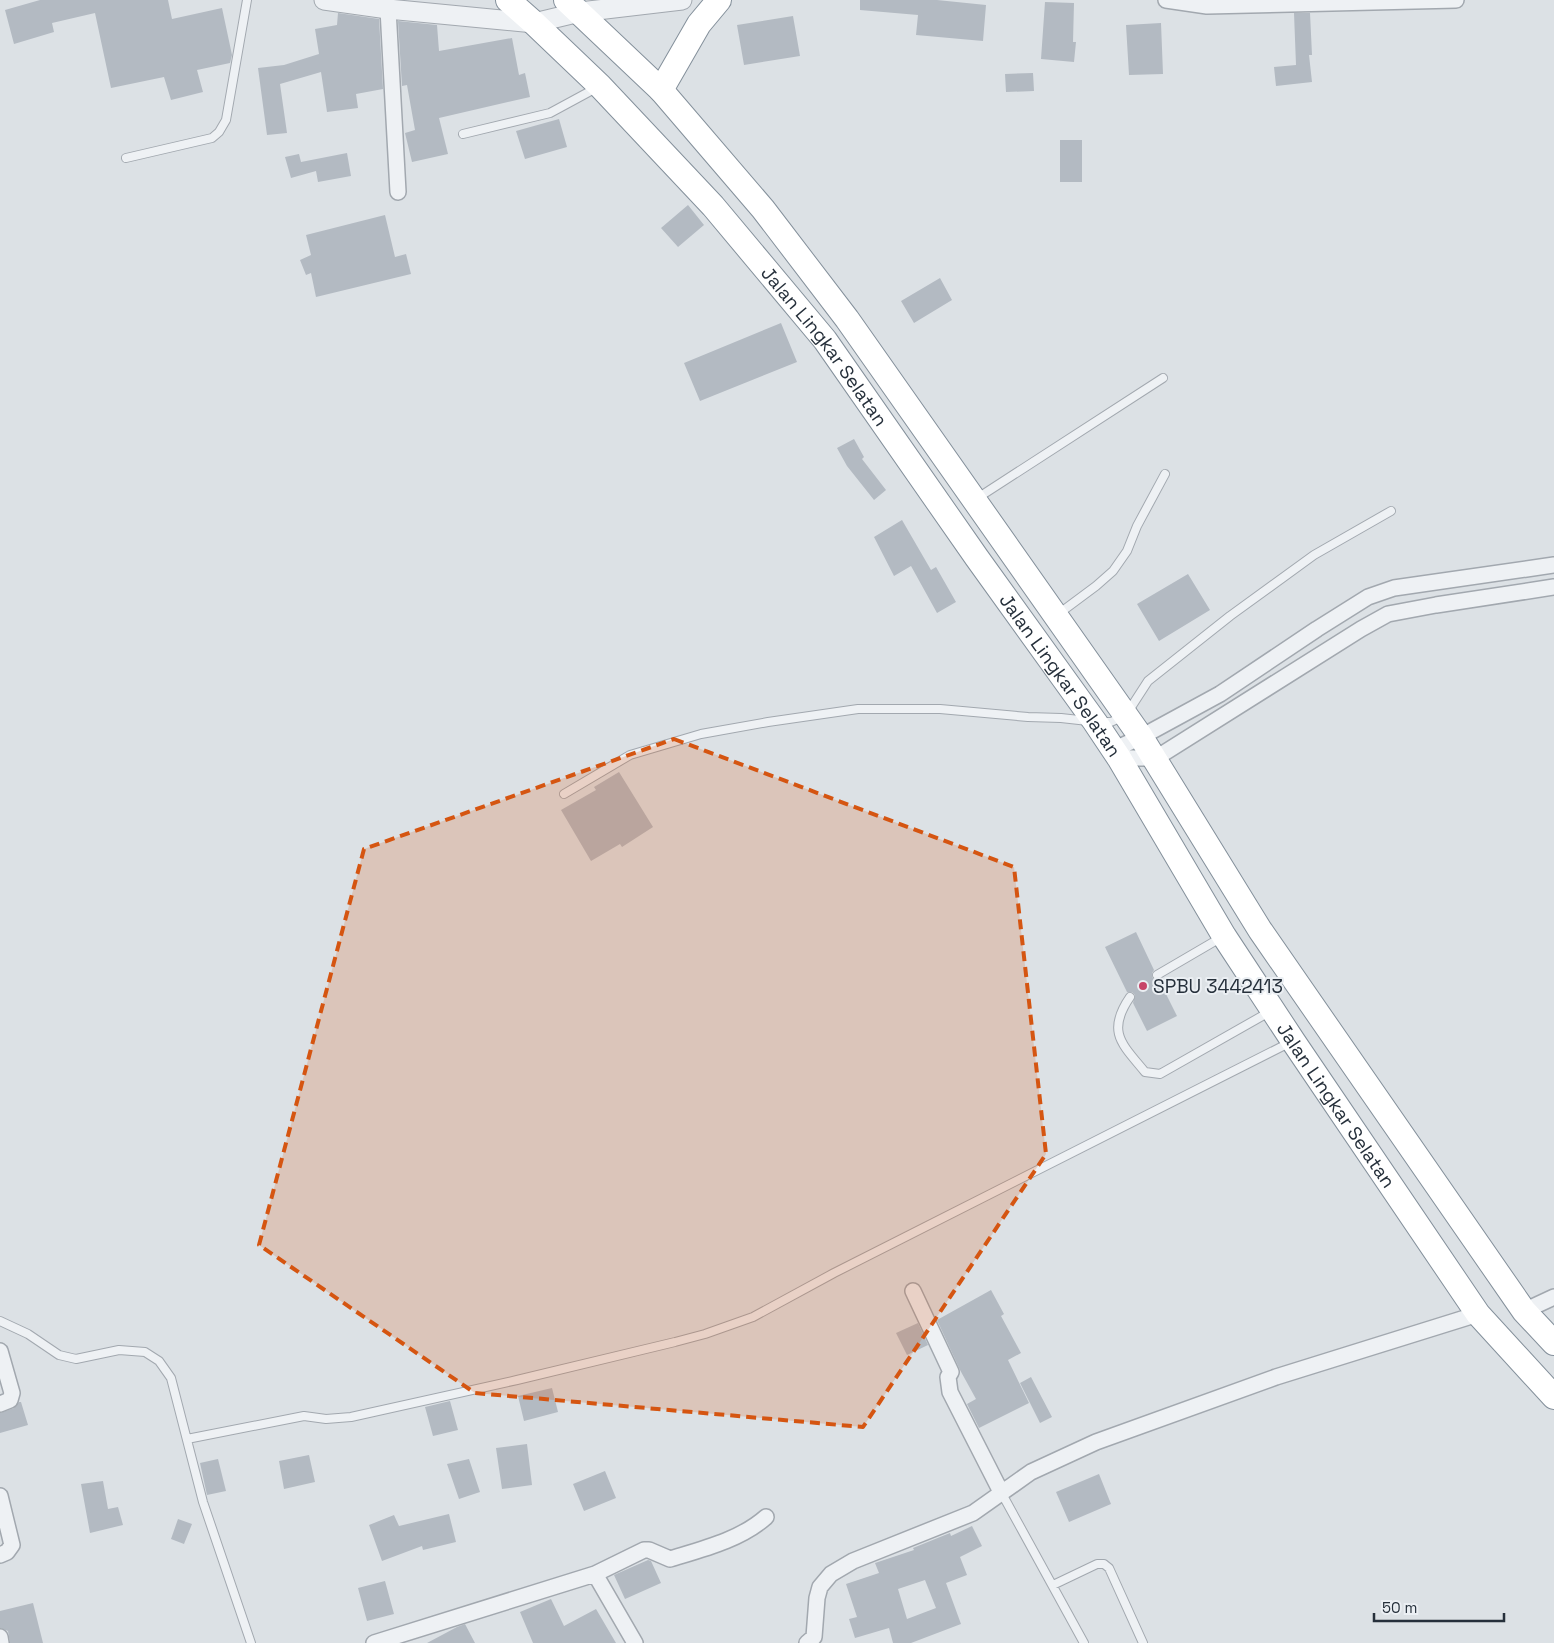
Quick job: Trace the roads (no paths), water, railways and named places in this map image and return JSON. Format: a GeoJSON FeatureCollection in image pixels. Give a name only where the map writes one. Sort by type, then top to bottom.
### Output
{"type":"FeatureCollection","features":[{"type":"Feature","properties":{"kind":"highway","name":"Jalan Lingkar Selatan"},"geometry":{"type":"LineString","coordinates":[[508,0],[600,86],[713,206],[825,340],[977,558],[1095,722],[1224,936],[1478,1314],[1554,1398]]}},
{"type":"Feature","properties":{"kind":"highway"},"geometry":{"type":"LineString","coordinates":[[662,90],[699,24],[719,0]]}},
{"type":"Feature","properties":{"kind":"highway","name":"Jalan Lingkar Selatan"},"geometry":{"type":"LineString","coordinates":[[573,6],[662,90],[764,209],[847,319],[1156,758],[1260,930],[1524,1311],[1554,1344]]}},
{"type":"Feature","properties":{"kind":"street"},"geometry":{"type":"LineString","coordinates":[[324,0],[388,9],[534,23],[573,6],[682,0]]}},
{"type":"Feature","properties":{"kind":"street"},"geometry":{"type":"LineString","coordinates":[[1166,0],[1207,6],[1456,0]]}},
{"type":"Feature","properties":{"kind":"street"},"geometry":{"type":"LineString","coordinates":[[388,9],[398,192]]}},
{"type":"Feature","properties":{"kind":"street"},"geometry":{"type":"LineString","coordinates":[[1116,754],[1141,737],[1220,694],[1368,597],[1394,588],[1554,565]]}},
{"type":"Feature","properties":{"kind":"street"},"geometry":{"type":"LineString","coordinates":[[1116,754],[1156,758],[1388,614],[1554,587]]}},
{"type":"Feature","properties":{"kind":"street"},"geometry":{"type":"LineString","coordinates":[[913,1291],[951,1372],[948,1377],[950,1392],[1002,1492]]}},
{"type":"Feature","properties":{"kind":"street"},"geometry":{"type":"LineString","coordinates":[[1524,1311],[1554,1297]]}},
{"type":"Feature","properties":{"kind":"street"},"geometry":{"type":"LineString","coordinates":[[813,1641],[820,1587],[831,1574],[853,1561],[972,1513],[1031,1472],[1096,1442],[1276,1377],[1478,1314]]}},
{"type":"Feature","properties":{"kind":"street"},"geometry":{"type":"LineString","coordinates":[[0,1351],[12,1393],[10,1400],[0,1404]]}},
{"type":"Feature","properties":{"kind":"street"},"geometry":{"type":"LineString","coordinates":[[0,1496],[12,1545],[7,1552],[0,1555]]}},
{"type":"Feature","properties":{"kind":"street"},"geometry":{"type":"LineString","coordinates":[[374,1643],[595,1574],[644,1550],[649,1550],[670,1559],[707,1548],[742,1534],[766,1517]]}},
{"type":"Feature","properties":{"kind":"street"},"geometry":{"type":"LineString","coordinates":[[595,1574],[635,1643]]}},
{"type":"Feature","properties":{"kind":"street"},"geometry":{"type":"LineString","coordinates":[[0,1637],[1,1643]]}},
{"type":"Feature","properties":{"kind":"lane"},"geometry":{"type":"LineString","coordinates":[[126,158],[212,138],[219,132],[226,120],[247,0]]}},
{"type":"Feature","properties":{"kind":"lane"},"geometry":{"type":"LineString","coordinates":[[463,134],[550,113],[600,86]]}},
{"type":"Feature","properties":{"kind":"lane"},"geometry":{"type":"LineString","coordinates":[[974,500],[1163,378]]}},
{"type":"Feature","properties":{"kind":"lane"},"geometry":{"type":"LineString","coordinates":[[1055,616],[1113,571],[1127,551],[1137,526],[1164,474]]}},
{"type":"Feature","properties":{"kind":"lane"},"geometry":{"type":"LineString","coordinates":[[564,794],[630,755],[701,734],[858,709],[940,709],[1111,722],[1126,715],[1148,681],[1230,616],[1314,555],[1391,511]]}},
{"type":"Feature","properties":{"kind":"lane"},"geometry":{"type":"LineString","coordinates":[[1157,975],[1224,936]]}},
{"type":"Feature","properties":{"kind":"lane"},"geometry":{"type":"LineString","coordinates":[[1130,997],[1121,1010],[1118,1021],[1118,1033],[1128,1052],[1145,1072],[1160,1074],[1273,1010]]}},
{"type":"Feature","properties":{"kind":"lane"},"geometry":{"type":"LineString","coordinates":[[187,1439],[304,1416],[326,1419],[351,1417],[675,1342],[745,1320],[834,1273],[1293,1041]]}},
{"type":"Feature","properties":{"kind":"lane"},"geometry":{"type":"LineString","coordinates":[[0,1321],[28,1334],[59,1355],[76,1359],[119,1350],[145,1352],[159,1361],[171,1378],[203,1502],[251,1643]]}},
{"type":"Feature","properties":{"kind":"lane"},"geometry":{"type":"LineString","coordinates":[[1002,1492],[1084,1643]]}},
{"type":"Feature","properties":{"kind":"lane"},"geometry":{"type":"LineString","coordinates":[[1054,1585],[1097,1564],[1104,1564],[1110,1568],[1142,1643]]}},
{"type":"Feature","properties":{"kind":"place","name":"SPBU 3442413"},"geometry":{"type":"Point","coordinates":[1143,986]}}]}
